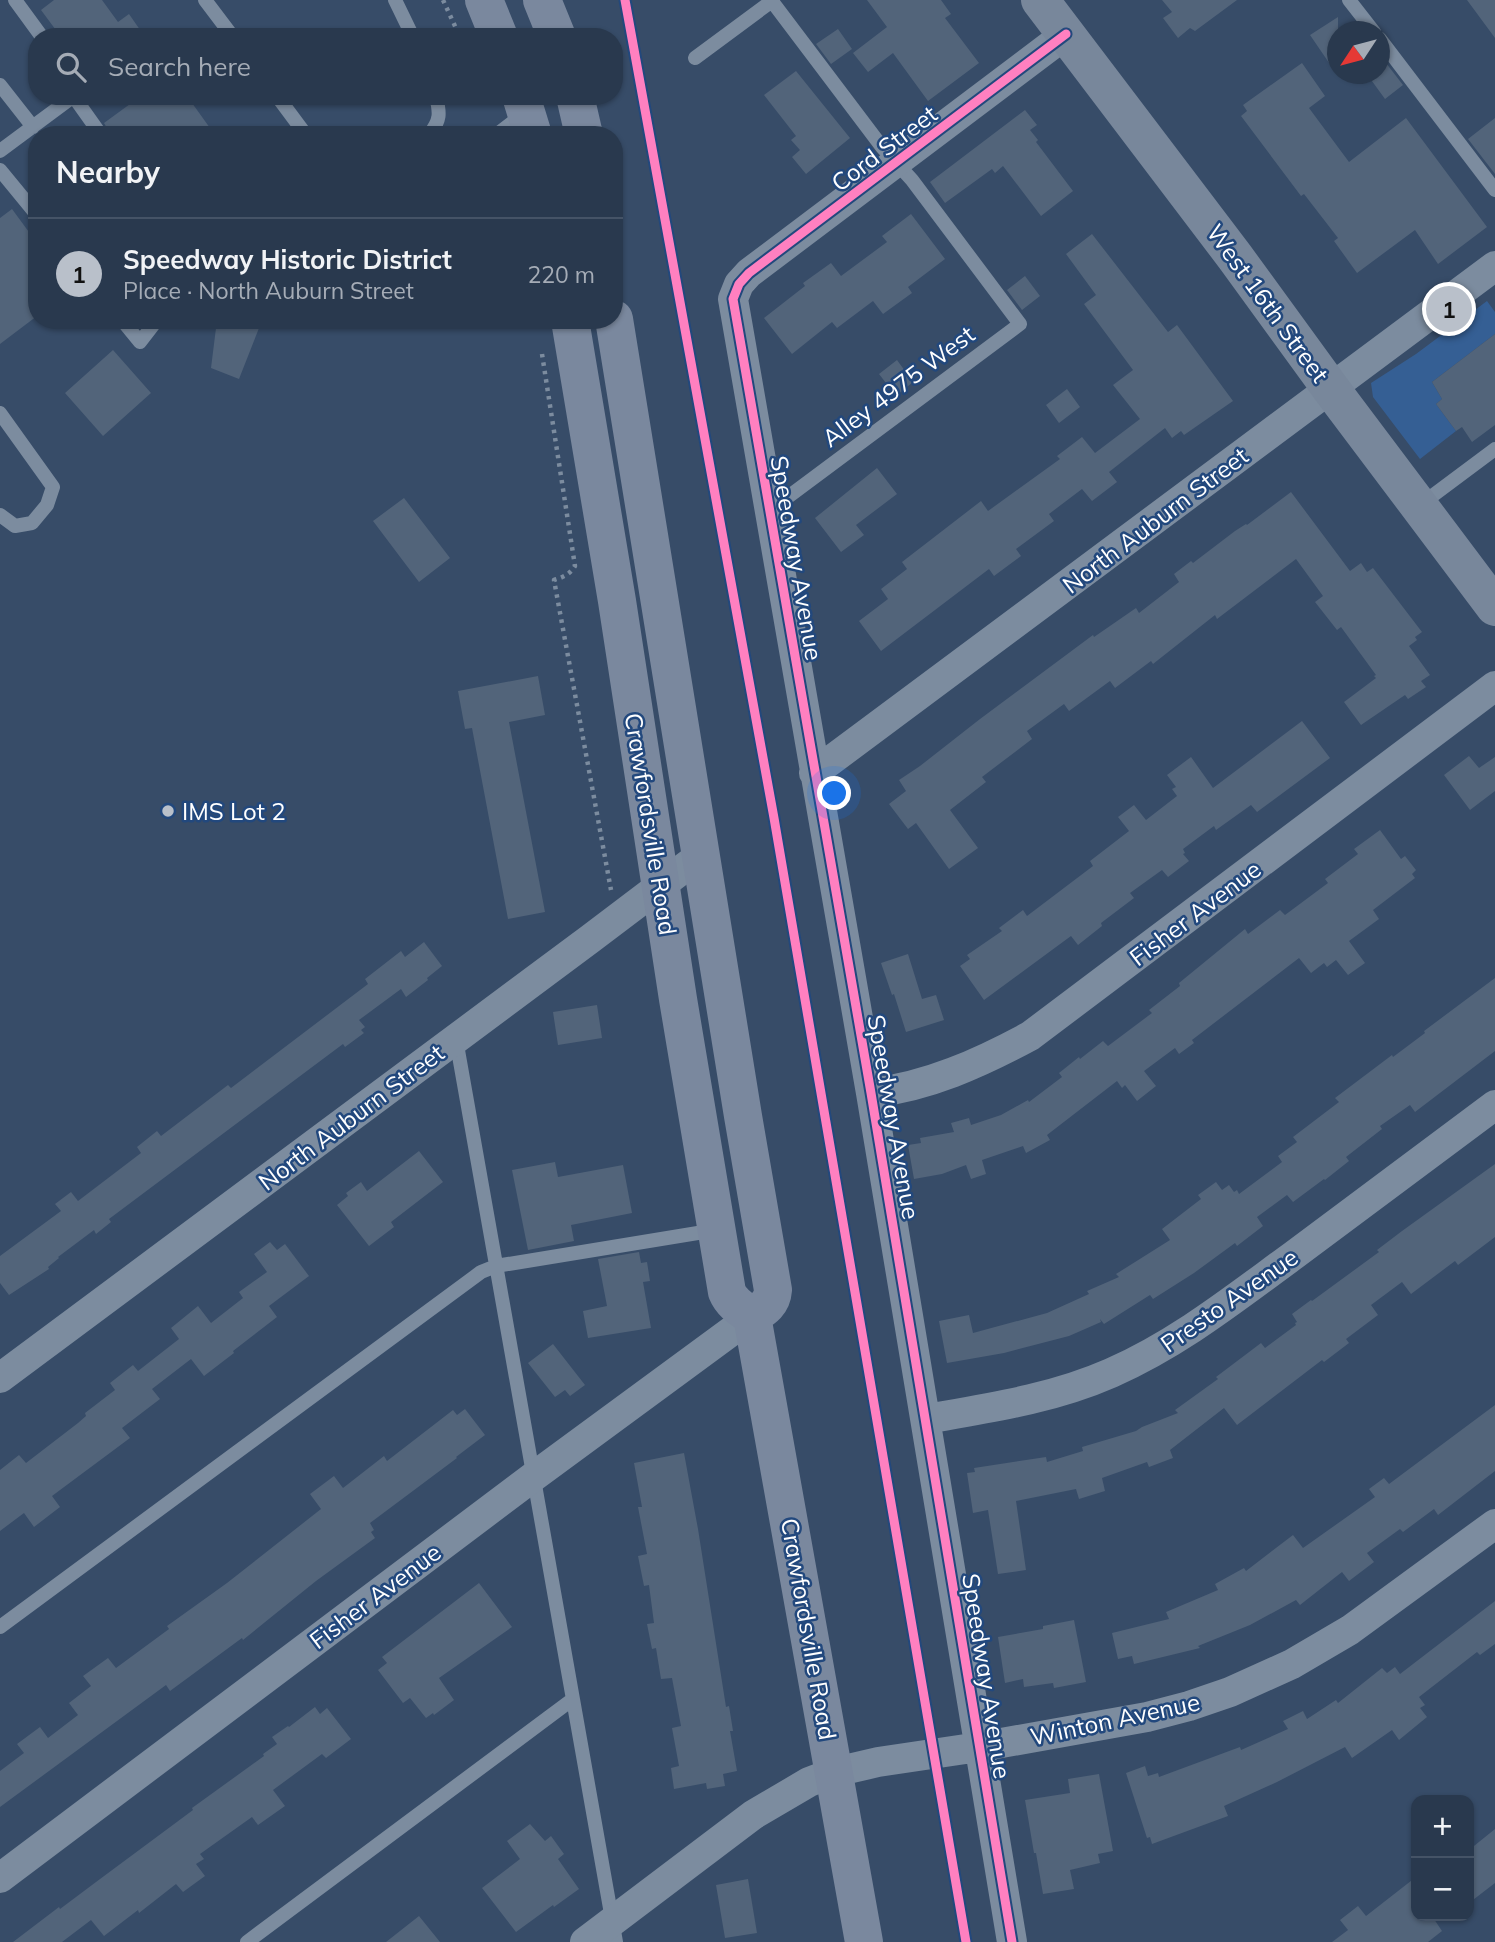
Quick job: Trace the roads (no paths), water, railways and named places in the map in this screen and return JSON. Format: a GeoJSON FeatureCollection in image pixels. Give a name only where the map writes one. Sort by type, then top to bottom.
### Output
{"type":"FeatureCollection","features":[{"type":"Feature","properties":{"kind":"main road"},"geometry":{"type":"LineString","coordinates":[[484,0],[495,28]]}},
{"type":"Feature","properties":{"kind":"main road"},"geometry":{"type":"LineString","coordinates":[[542,0],[553,28]]}},
{"type":"Feature","properties":{"kind":"main road"},"geometry":{"type":"LineString","coordinates":[[577,105],[582,126]]}},
{"type":"Feature","properties":{"kind":"main road","name":"Crawfordsville Road"},"geometry":{"type":"LineString","coordinates":[[572,329],[727,1292],[735,1304],[752,1316],[864,1942]]}},
{"type":"Feature","properties":{"kind":"main road","name":"Crawfordsville Road"},"geometry":{"type":"LineString","coordinates":[[616,329],[773,1290],[769,1304],[752,1316]]}},
{"type":"Feature","properties":{"kind":"street","name":"West 16th Street"},"geometry":{"type":"LineString","coordinates":[[1040,0],[1495,607]]}},
{"type":"Feature","properties":{"kind":"street","name":"Cord Street"},"geometry":{"type":"LineString","coordinates":[[733,299],[739,284],[749,273],[1066,34]]}},
{"type":"Feature","properties":{"kind":"street","name":"North Auburn Street"},"geometry":{"type":"LineString","coordinates":[[814,773],[1495,266]]}},
{"type":"Feature","properties":{"kind":"street","name":"Speedway Avenue"},"geometry":{"type":"LineString","coordinates":[[733,299],[871,1093],[1012,1942]]}},
{"type":"Feature","properties":{"kind":"street","name":"Fisher Avenue"},"geometry":{"type":"LineString","coordinates":[[871,1093],[904,1087],[957,1071],[1030,1036],[1495,686]]}},
{"type":"Feature","properties":{"kind":"street","name":"North Auburn Street"},"geometry":{"type":"LineString","coordinates":[[0,1378],[701,855]]}},
{"type":"Feature","properties":{"kind":"street","name":"Presto Avenue"},"geometry":{"type":"LineString","coordinates":[[926,1419],[1003,1406],[1047,1395],[1089,1382],[1151,1354],[1207,1320],[1495,1105]]}},
{"type":"Feature","properties":{"kind":"street","name":"Fisher Avenue"},"geometry":{"type":"LineString","coordinates":[[0,1878],[533,1477],[752,1316]]}},
{"type":"Feature","properties":{"kind":"street","name":"Winton Avenue"},"geometry":{"type":"LineString","coordinates":[[835,1772],[878,1762],[1147,1717],[1189,1706],[1250,1683],[1302,1659],[1350,1630],[1495,1524]]}},
{"type":"Feature","properties":{"kind":"street"},"geometry":{"type":"LineString","coordinates":[[584,1942],[614,1932],[753,1815],[809,1782],[835,1772]]}},
{"type":"Feature","properties":{"kind":"lane"},"geometry":{"type":"LineString","coordinates":[[15,0],[35,28]]}},
{"type":"Feature","properties":{"kind":"lane"},"geometry":{"type":"LineString","coordinates":[[205,0],[226,28]]}},
{"type":"Feature","properties":{"kind":"lane"},"geometry":{"type":"LineString","coordinates":[[395,0],[408,28]]}},
{"type":"Feature","properties":{"kind":"lane"},"geometry":{"type":"LineString","coordinates":[[1349,0],[1365,21]]}},
{"type":"Feature","properties":{"kind":"lane"},"geometry":{"type":"LineString","coordinates":[[695,58],[772,1],[896,162]]}},
{"type":"Feature","properties":{"kind":"lane"},"geometry":{"type":"LineString","coordinates":[[1390,52],[1495,190]]}},
{"type":"Feature","properties":{"kind":"lane"},"geometry":{"type":"LineString","coordinates":[[0,85],[32,126]]}},
{"type":"Feature","properties":{"kind":"lane"},"geometry":{"type":"LineString","coordinates":[[34,126],[63,105]]}},
{"type":"Feature","properties":{"kind":"lane"},"geometry":{"type":"LineString","coordinates":[[80,105],[95,126]]}},
{"type":"Feature","properties":{"kind":"lane"},"geometry":{"type":"LineString","coordinates":[[284,105],[299,126]]}},
{"type":"Feature","properties":{"kind":"lane"},"geometry":{"type":"LineString","coordinates":[[436,126],[440,114],[438,105]]}},
{"type":"Feature","properties":{"kind":"lane"},"geometry":{"type":"LineString","coordinates":[[509,126],[527,114]]}},
{"type":"Feature","properties":{"kind":"lane"},"geometry":{"type":"LineString","coordinates":[[0,151],[28,131]]}},
{"type":"Feature","properties":{"kind":"lane","name":"Alley 4975 West"},"geometry":{"type":"LineString","coordinates":[[769,510],[1020,324],[896,162]]}},
{"type":"Feature","properties":{"kind":"lane"},"geometry":{"type":"LineString","coordinates":[[0,170],[28,204]]}},
{"type":"Feature","properties":{"kind":"lane"},"geometry":{"type":"LineString","coordinates":[[129,329],[140,342],[150,329]]}},
{"type":"Feature","properties":{"kind":"lane"},"geometry":{"type":"LineString","coordinates":[[0,413],[53,487],[47,505],[32,523],[15,526],[0,515]]}},
{"type":"Feature","properties":{"kind":"lane"},"geometry":{"type":"LineString","coordinates":[[1419,506],[1495,449]]}},
{"type":"Feature","properties":{"kind":"lane"},"geometry":{"type":"LineString","coordinates":[[456,1039],[614,1932]]}},
{"type":"Feature","properties":{"kind":"lane"},"geometry":{"type":"LineString","coordinates":[[0,1627],[481,1272],[496,1266],[718,1230]]}},
{"type":"Feature","properties":{"kind":"lane"},"geometry":{"type":"LineString","coordinates":[[247,1942],[573,1699]]}},
{"type":"Feature","properties":{"kind":"place","name":"Speedway Historic District"},"geometry":{"type":"Point","coordinates":[1449,309]}},
{"type":"Feature","properties":{"kind":"place","name":"IMS Lot 2"},"geometry":{"type":"Point","coordinates":[168,811]}}]}
